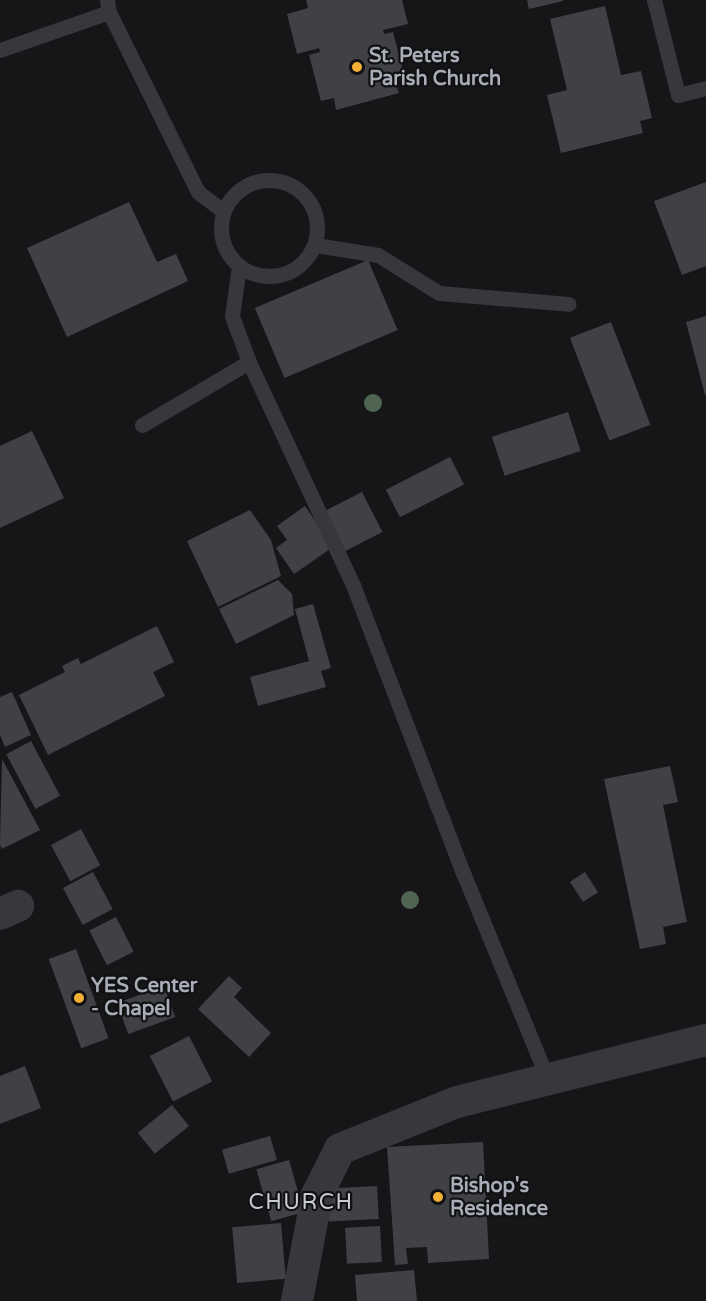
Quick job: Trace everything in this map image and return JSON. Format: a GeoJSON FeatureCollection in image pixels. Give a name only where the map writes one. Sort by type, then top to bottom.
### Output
{"type":"FeatureCollection","features":[{"type":"Feature","properties":{"kind":"street"},"geometry":{"type":"LineString","coordinates":[[297,1301],[317,1195],[340,1149],[457,1102],[706,1040]]}},
{"type":"Feature","properties":{"kind":"lane"},"geometry":{"type":"LineString","coordinates":[[654,0],[678,95],[706,88]]}},
{"type":"Feature","properties":{"kind":"lane"},"geometry":{"type":"LineString","coordinates":[[0,50],[108,6],[198,192],[224,211]]}},
{"type":"Feature","properties":{"kind":"lane"},"geometry":{"type":"LineString","coordinates":[[256,180],[285,182],[310,200],[316,214],[315,245],[296,269],[282,275],[252,274],[239,266],[222,241],[224,211],[231,198],[256,180]]}},
{"type":"Feature","properties":{"kind":"lane"},"geometry":{"type":"LineString","coordinates":[[315,245],[378,255],[439,292],[569,304]]}},
{"type":"Feature","properties":{"kind":"lane"},"geometry":{"type":"LineString","coordinates":[[239,266],[232,316],[249,362],[353,585],[464,875],[548,1080]]}},
{"type":"Feature","properties":{"kind":"lane"},"geometry":{"type":"LineString","coordinates":[[142,425],[249,362]]}},
{"type":"Feature","properties":{"kind":"building","name":"St. Peters Parish Church"},"geometry":{"type":"Polygon","coordinates":[[[306,0],[402,0],[408,24],[383,30],[384,34],[393,32],[405,78],[395,81],[399,93],[336,110],[334,98],[321,101],[309,55],[320,52],[319,48],[297,54],[287,14],[308,8],[306,0]]]}},
{"type":"Feature","properties":{"kind":"building"},"geometry":{"type":"Polygon","coordinates":[[[527,0],[563,0],[563,1],[529,9],[527,0]]]}},
{"type":"Feature","properties":{"kind":"building"},"geometry":{"type":"Polygon","coordinates":[[[605,6],[621,75],[641,71],[652,118],[640,121],[643,133],[561,153],[547,95],[567,90],[550,19],[605,6]]]}},
{"type":"Feature","properties":{"kind":"building"},"geometry":{"type":"Polygon","coordinates":[[[706,182],[706,266],[682,275],[654,201],[706,182]]]}},
{"type":"Feature","properties":{"kind":"building"},"geometry":{"type":"Polygon","coordinates":[[[129,202],[157,262],[176,254],[188,281],[67,337],[27,248],[129,202]]]}},
{"type":"Feature","properties":{"kind":"building"},"geometry":{"type":"Polygon","coordinates":[[[368,260],[398,330],[284,378],[255,308],[368,260]]]}},
{"type":"Feature","properties":{"kind":"building"},"geometry":{"type":"Polygon","coordinates":[[[706,316],[706,395],[705,395],[686,322],[706,316]]]}},
{"type":"Feature","properties":{"kind":"building"},"geometry":{"type":"Polygon","coordinates":[[[611,322],[650,425],[609,440],[570,338],[611,322]]]}},
{"type":"Feature","properties":{"kind":"building"},"geometry":{"type":"Polygon","coordinates":[[[568,412],[581,451],[505,476],[492,437],[568,412]]]}},
{"type":"Feature","properties":{"kind":"building"},"geometry":{"type":"Polygon","coordinates":[[[32,431],[64,498],[0,528],[0,446],[32,431]]]}},
{"type":"Feature","properties":{"kind":"building"},"geometry":{"type":"Polygon","coordinates":[[[450,457],[464,485],[400,517],[386,490],[450,457]]]}},
{"type":"Feature","properties":{"kind":"building"},"geometry":{"type":"Polygon","coordinates":[[[362,492],[382,532],[342,553],[322,512],[362,492]]]}},
{"type":"Feature","properties":{"kind":"building"},"geometry":{"type":"Polygon","coordinates":[[[305,506],[333,547],[294,574],[276,548],[287,540],[277,526],[305,506]]]}},
{"type":"Feature","properties":{"kind":"building"},"geometry":{"type":"Polygon","coordinates":[[[250,510],[271,540],[281,576],[218,607],[187,541],[250,510]]]}},
{"type":"Feature","properties":{"kind":"building"},"geometry":{"type":"Polygon","coordinates":[[[278,580],[292,594],[294,615],[236,644],[219,609],[278,580]]]}},
{"type":"Feature","properties":{"kind":"building"},"geometry":{"type":"Polygon","coordinates":[[[313,604],[331,668],[321,671],[326,687],[258,706],[250,677],[309,661],[295,609],[313,604]]]}},
{"type":"Feature","properties":{"kind":"building"},"geometry":{"type":"Polygon","coordinates":[[[157,626],[174,662],[153,672],[165,696],[48,755],[19,695],[65,672],[62,666],[78,658],[81,664],[157,626]]]}},
{"type":"Feature","properties":{"kind":"building"},"geometry":{"type":"Polygon","coordinates":[[[12,692],[31,735],[5,747],[0,735],[0,697],[12,692]]]}},
{"type":"Feature","properties":{"kind":"building"},"geometry":{"type":"Polygon","coordinates":[[[31,741],[60,796],[35,809],[6,754],[31,741]]]}},
{"type":"Feature","properties":{"kind":"building"},"geometry":{"type":"Polygon","coordinates":[[[2,759],[40,830],[2,849],[0,845],[2,759]]]}},
{"type":"Feature","properties":{"kind":"building"},"geometry":{"type":"Polygon","coordinates":[[[670,766],[678,802],[663,805],[687,922],[663,927],[666,944],[640,949],[604,779],[670,766]]]}},
{"type":"Feature","properties":{"kind":"building"},"geometry":{"type":"Polygon","coordinates":[[[81,829],[100,865],[70,881],[51,845],[81,829]]]}},
{"type":"Feature","properties":{"kind":"building"},"geometry":{"type":"Polygon","coordinates":[[[93,872],[113,909],[83,925],[63,888],[93,872]]]}},
{"type":"Feature","properties":{"kind":"building"},"geometry":{"type":"Polygon","coordinates":[[[585,872],[598,892],[583,902],[570,882],[585,872]]]}},
{"type":"Feature","properties":{"kind":"building"},"geometry":{"type":"Polygon","coordinates":[[[116,917],[134,952],[107,965],[89,931],[116,917]]]}},
{"type":"Feature","properties":{"kind":"building","name":"YES Center - Chapel"},"geometry":{"type":"Polygon","coordinates":[[[76,949],[108,1038],[81,1048],[49,959],[76,949]]]}},
{"type":"Feature","properties":{"kind":"building"},"geometry":{"type":"Polygon","coordinates":[[[229,976],[242,988],[234,997],[271,1033],[249,1057],[198,1009],[229,976]]]}},
{"type":"Feature","properties":{"kind":"building"},"geometry":{"type":"Polygon","coordinates":[[[164,986],[175,1017],[128,1034],[117,1003],[164,986]]]}},
{"type":"Feature","properties":{"kind":"building"},"geometry":{"type":"Polygon","coordinates":[[[189,1036],[212,1081],[173,1101],[150,1056],[189,1036]]]}},
{"type":"Feature","properties":{"kind":"building"},"geometry":{"type":"Polygon","coordinates":[[[25,1066],[41,1108],[0,1124],[0,1076],[25,1066]]]}},
{"type":"Feature","properties":{"kind":"building"},"geometry":{"type":"Polygon","coordinates":[[[172,1105],[189,1126],[155,1154],[138,1133],[172,1105]]]}},
{"type":"Feature","properties":{"kind":"building"},"geometry":{"type":"Polygon","coordinates":[[[270,1136],[277,1160],[229,1174],[222,1150],[270,1136]]]}},
{"type":"Feature","properties":{"kind":"building","name":"Bishop's Residence"},"geometry":{"type":"Polygon","coordinates":[[[483,1142],[489,1259],[428,1263],[427,1247],[406,1248],[408,1264],[395,1265],[387,1147],[483,1142]]]}},
{"type":"Feature","properties":{"kind":"building"},"geometry":{"type":"Polygon","coordinates":[[[289,1160],[304,1212],[271,1221],[256,1169],[289,1160]]]}},
{"type":"Feature","properties":{"kind":"building"},"geometry":{"type":"Polygon","coordinates":[[[377,1186],[379,1219],[329,1222],[327,1189],[377,1186]]]}},
{"type":"Feature","properties":{"kind":"building"},"geometry":{"type":"Polygon","coordinates":[[[281,1223],[286,1279],[237,1283],[232,1227],[281,1223]]]}},
{"type":"Feature","properties":{"kind":"building"},"geometry":{"type":"Polygon","coordinates":[[[380,1226],[382,1262],[347,1264],[345,1228],[380,1226]]]}},
{"type":"Feature","properties":{"kind":"building"},"geometry":{"type":"Polygon","coordinates":[[[414,1270],[417,1301],[357,1301],[355,1275],[414,1270]]]}},
{"type":"Feature","properties":{"kind":"place","name":"St. Peters Parish Church"},"geometry":{"type":"Point","coordinates":[357,67]}},
{"type":"Feature","properties":{"kind":"place","name":"YES Center - Chapel"},"geometry":{"type":"Point","coordinates":[79,998]}},
{"type":"Feature","properties":{"kind":"place","name":"Bishop's Residence"},"geometry":{"type":"Point","coordinates":[438,1197]}},
{"type":"Feature","properties":{"kind":"district","name":"CHURCH"},"geometry":{"type":"Point","coordinates":[301,1203]}}]}
